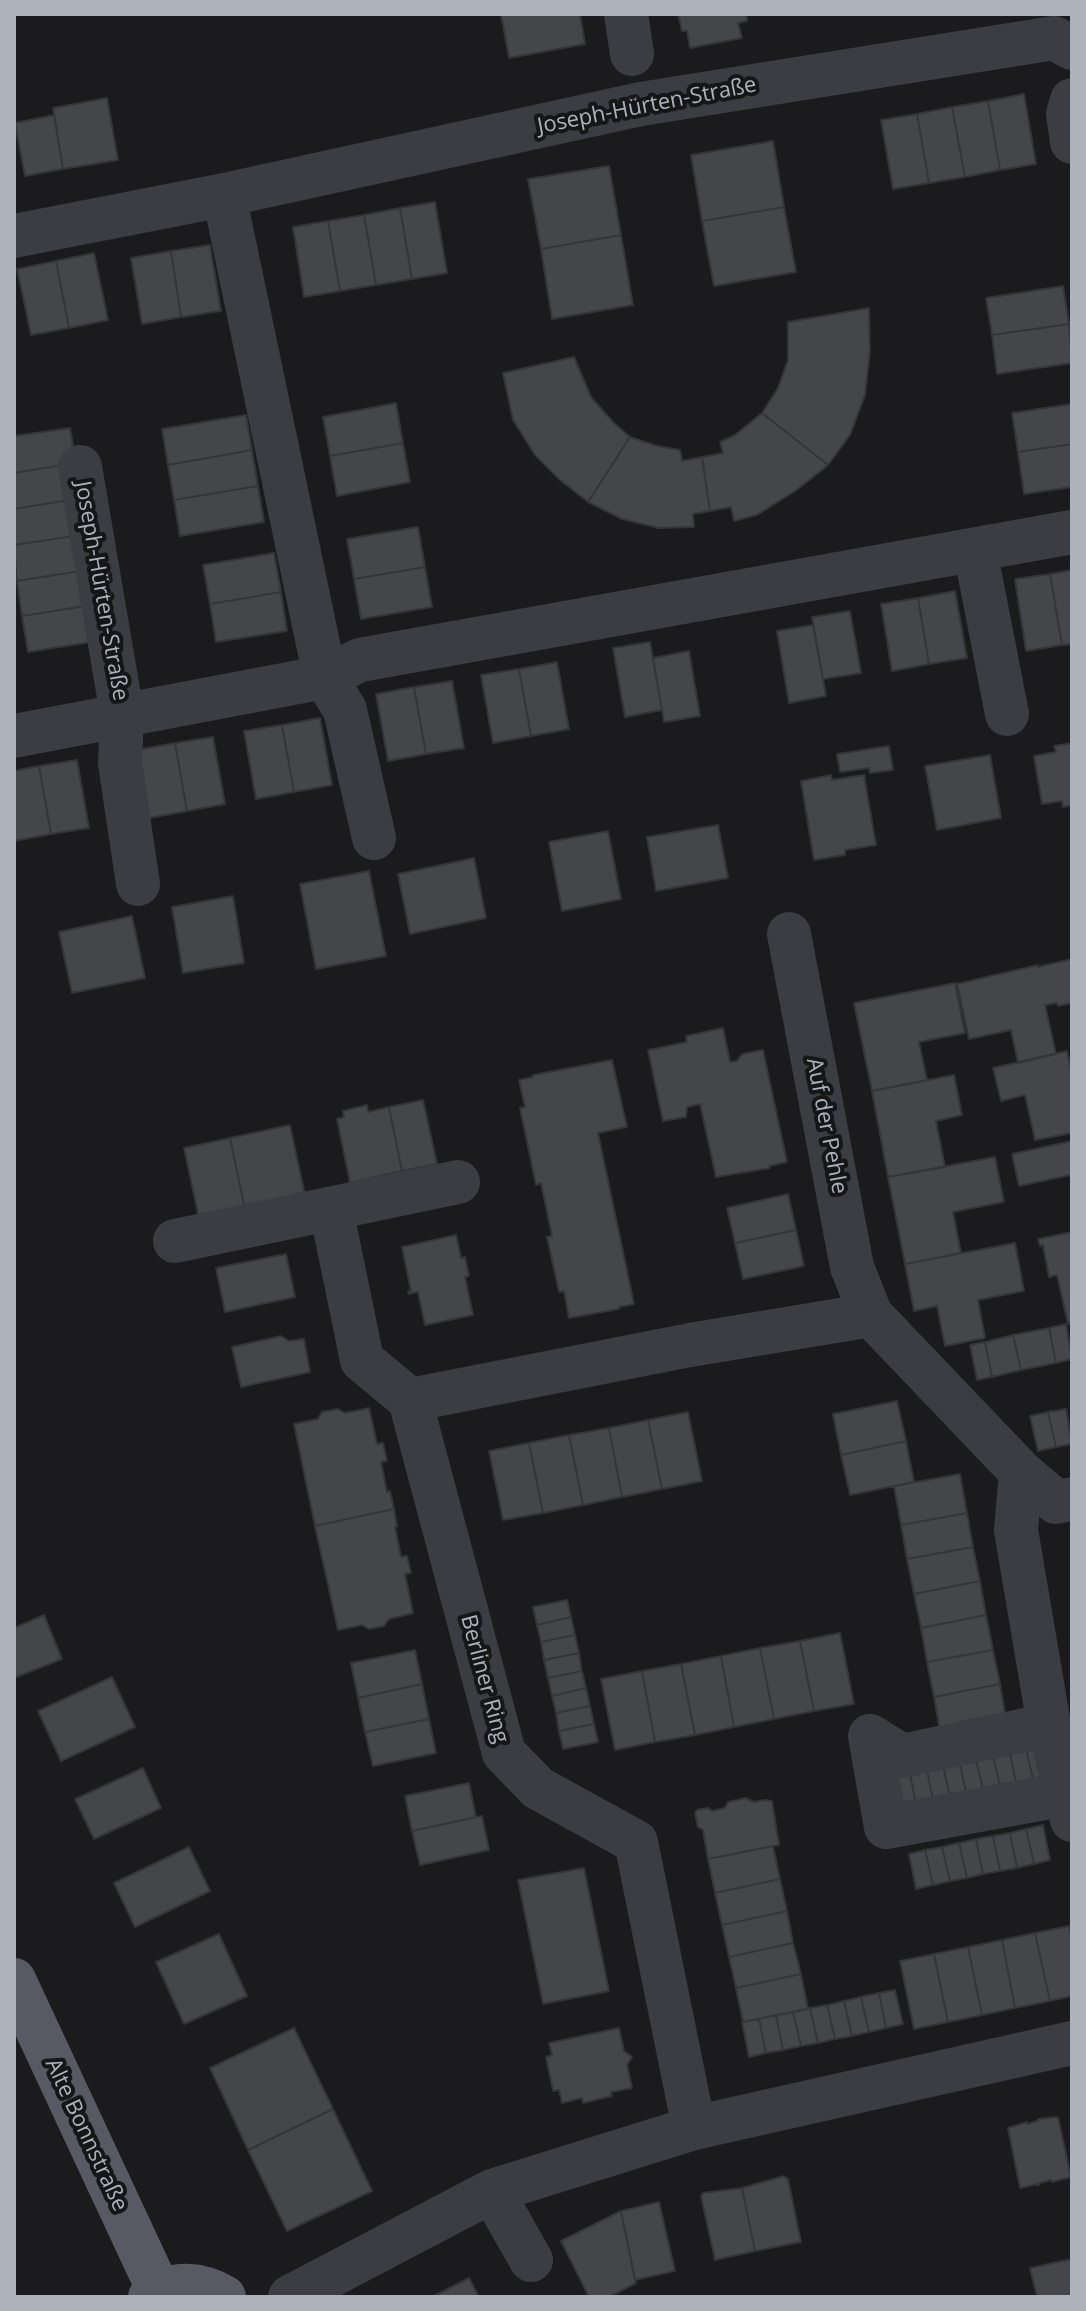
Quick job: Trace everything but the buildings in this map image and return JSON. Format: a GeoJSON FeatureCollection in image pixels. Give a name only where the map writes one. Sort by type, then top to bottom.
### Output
{"type":"FeatureCollection","features":[{"type":"Feature","properties":{"kind":"main road","name":"Alte Bonnstraße"},"geometry":{"type":"LineString","coordinates":[[14,1980],[154,2294],[175,2286],[193,2285],[210,2289],[224,2297]]}},
{"type":"Feature","properties":{"kind":"street","name":"Joseph-Hürten-Straße"},"geometry":{"type":"LineString","coordinates":[[14,236],[224,195],[641,104],[1054,38],[1072,48]]}},
{"type":"Feature","properties":{"kind":"street"},"geometry":{"type":"LineString","coordinates":[[224,195],[325,677],[345,710],[374,838]]}},
{"type":"Feature","properties":{"kind":"street","name":"Joseph-Hürten-Straße"},"geometry":{"type":"LineString","coordinates":[[80,467],[122,714],[120,763],[138,884]]}},
{"type":"Feature","properties":{"kind":"street","name":"Joseph-Hürten-Straße"},"geometry":{"type":"LineString","coordinates":[[14,736],[325,677],[360,660],[1072,532]]}},
{"type":"Feature","properties":{"kind":"street"},"geometry":{"type":"LineString","coordinates":[[975,550],[1007,714]]}},
{"type":"Feature","properties":{"kind":"street","name":"Auf der Pehle"},"geometry":{"type":"LineString","coordinates":[[789,934],[852,1267],[871,1315]]}},
{"type":"Feature","properties":{"kind":"street"},"geometry":{"type":"LineString","coordinates":[[175,1241],[458,1182]]}},
{"type":"Feature","properties":{"kind":"street"},"geometry":{"type":"LineString","coordinates":[[331,1209],[362,1360],[410,1400],[690,1345],[871,1315],[1021,1472],[1056,1502],[1072,1499]]}},
{"type":"Feature","properties":{"kind":"street","name":"Berliner Ring"},"geometry":{"type":"LineString","coordinates":[[410,1400],[504,1753],[538,1788],[636,1842],[694,2128]]}},
{"type":"Feature","properties":{"kind":"street"},"geometry":{"type":"LineString","coordinates":[[1021,1472],[1016,1530],[1049,1725],[1069,1807],[886,1827],[870,1736],[902,1756],[1049,1725]]}},
{"type":"Feature","properties":{"kind":"street"},"geometry":{"type":"LineString","coordinates":[[290,2297],[492,2191],[694,2128],[1072,2044]]}},
{"type":"Feature","properties":{"kind":"street"},"geometry":{"type":"LineString","coordinates":[[492,2191],[531,2260]]}}]}
